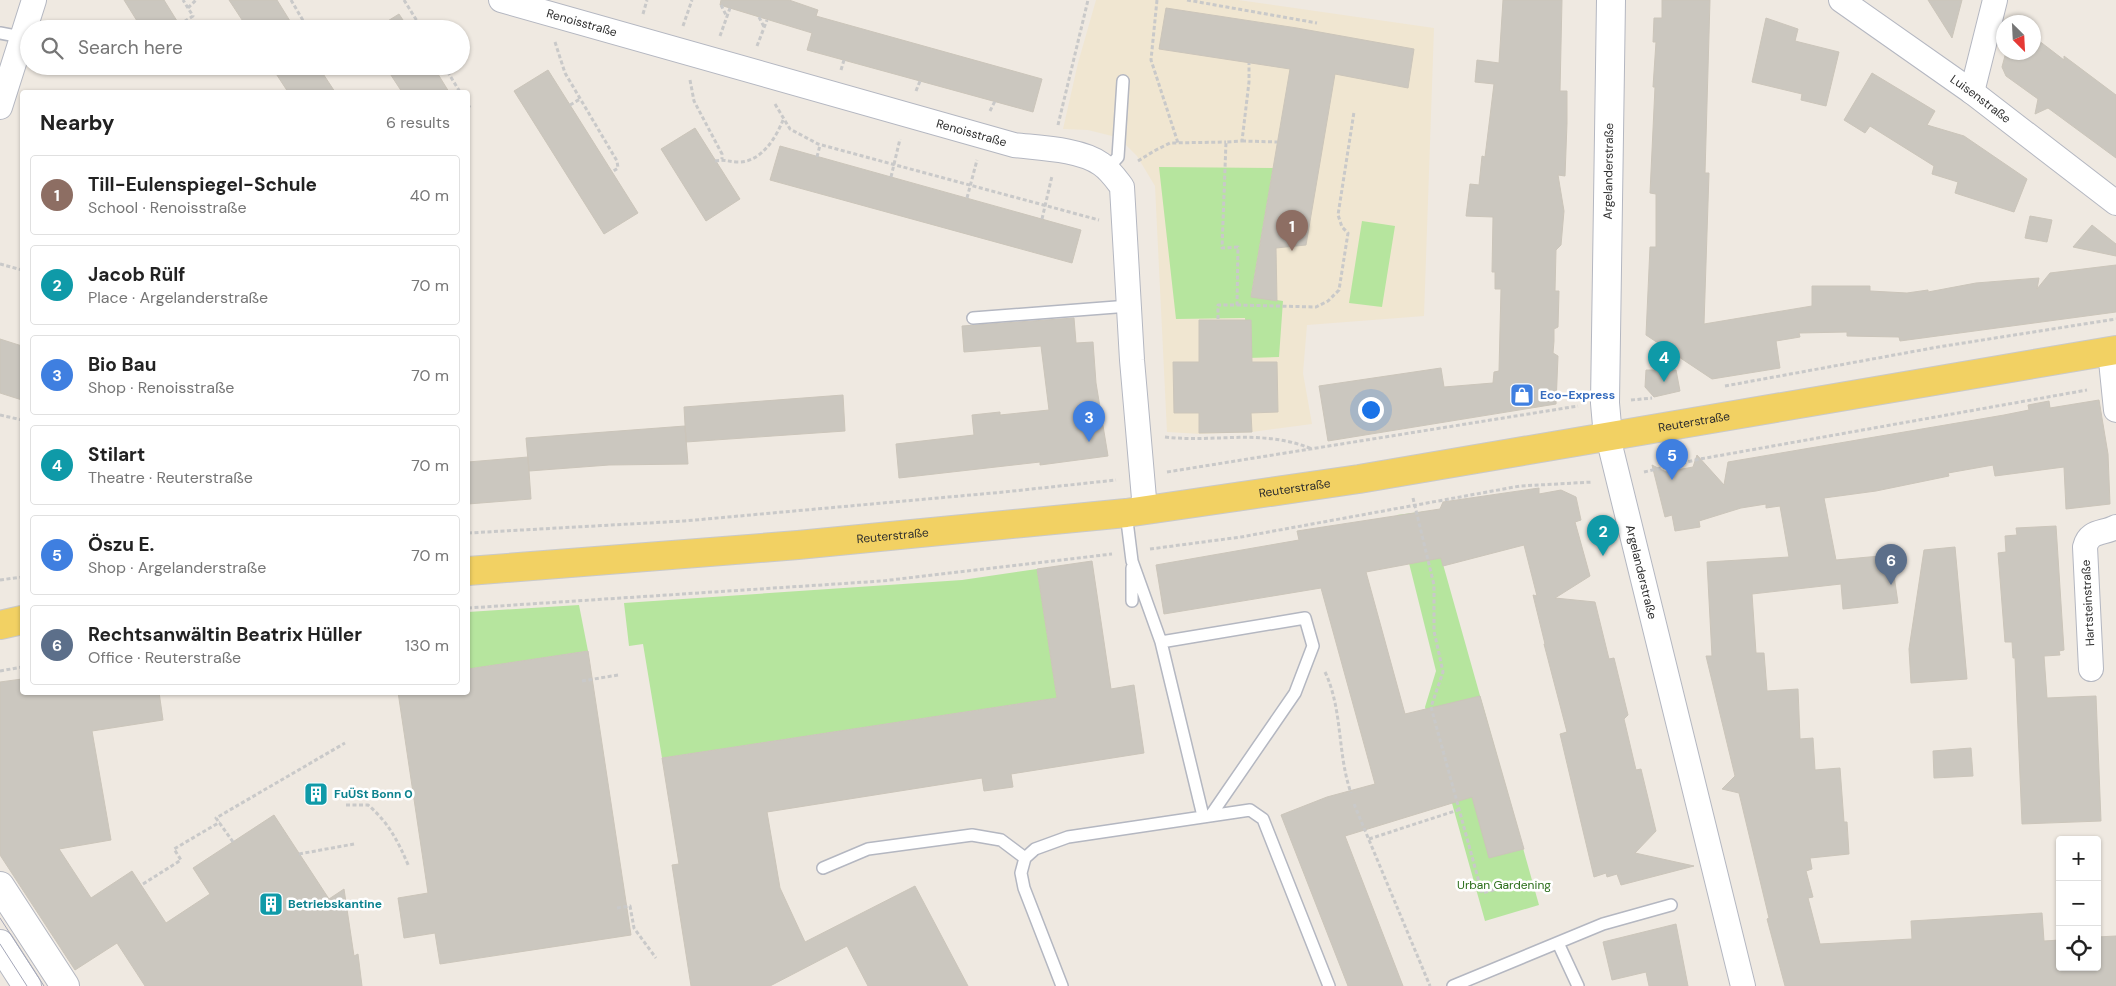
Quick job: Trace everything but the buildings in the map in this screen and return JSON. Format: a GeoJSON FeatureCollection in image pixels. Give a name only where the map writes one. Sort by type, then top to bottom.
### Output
{"type":"FeatureCollection","features":[{"type":"Feature","properties":{"kind":"main road","name":"Reuterstraße"},"geometry":{"type":"LineString","coordinates":[[470,571],[798,545],[1135,512],[1408,470],[2113,351]]}},
{"type":"Feature","properties":{"kind":"main road"},"geometry":{"type":"LineString","coordinates":[[0,610],[20,610]]}},
{"type":"Feature","properties":{"kind":"main road"},"geometry":{"type":"LineString","coordinates":[[0,625],[20,620]]}},
{"type":"Feature","properties":{"kind":"street"},"geometry":{"type":"LineString","coordinates":[[21,20],[34,0]]}},
{"type":"Feature","properties":{"kind":"street","name":"Renoisstraße"},"geometry":{"type":"LineString","coordinates":[[501,0],[1014,145],[1081,155],[1100,163],[1108,169],[1122,187],[1137,428],[1142,476],[1135,512]]}},
{"type":"Feature","properties":{"kind":"street","name":"Argelanderstraße"},"geometry":{"type":"LineString","coordinates":[[1611,0],[1604,403],[1608,437],[1743,986]]}},
{"type":"Feature","properties":{"kind":"street","name":"Luisenstraße"},"geometry":{"type":"LineString","coordinates":[[1841,0],[1972,92],[2116,203]]}},
{"type":"Feature","properties":{"kind":"street"},"geometry":{"type":"LineString","coordinates":[[1972,92],[1995,0]]}},
{"type":"Feature","properties":{"kind":"street"},"geometry":{"type":"LineString","coordinates":[[0,106],[11,35],[20,21]]}},
{"type":"Feature","properties":{"kind":"street"},"geometry":{"type":"LineString","coordinates":[[2113,351],[2116,410]]}},
{"type":"Feature","properties":{"kind":"street","name":"Hartsteinstraße"},"geometry":{"type":"LineString","coordinates":[[2091,669],[2085,547],[2087,540],[2092,535],[2116,527]]}},
{"type":"Feature","properties":{"kind":"street"},"geometry":{"type":"LineString","coordinates":[[0,886],[66,986]]}},
{"type":"Feature","properties":{"kind":"street"},"geometry":{"type":"LineString","coordinates":[[0,944],[27,986]]}},
{"type":"Feature","properties":{"kind":"lane"},"geometry":{"type":"LineString","coordinates":[[1108,169],[1118,157],[1123,81]]}},
{"type":"Feature","properties":{"kind":"lane"},"geometry":{"type":"LineString","coordinates":[[973,318],[1129,306]]}},
{"type":"Feature","properties":{"kind":"lane"},"geometry":{"type":"LineString","coordinates":[[1132,601],[1135,512]]}},
{"type":"Feature","properties":{"kind":"lane"},"geometry":{"type":"LineString","coordinates":[[1132,561],[1161,642],[1207,815]]}},
{"type":"Feature","properties":{"kind":"lane"},"geometry":{"type":"LineString","coordinates":[[1161,642],[1305,618],[1313,646],[1295,693],[1207,815]]}},
{"type":"Feature","properties":{"kind":"lane"},"geometry":{"type":"LineString","coordinates":[[1062,986],[1024,888],[1021,873],[1025,858],[1035,848],[1068,837],[1250,810],[1263,819],[1329,986]]}},
{"type":"Feature","properties":{"kind":"lane"},"geometry":{"type":"LineString","coordinates":[[823,868],[868,848],[972,834],[1001,840],[1025,858]]}},
{"type":"Feature","properties":{"kind":"lane"},"geometry":{"type":"LineString","coordinates":[[1453,986],[1604,924],[1671,906]]}},
{"type":"Feature","properties":{"kind":"lane"},"geometry":{"type":"LineString","coordinates":[[1558,942],[1578,986]]}},
{"type":"Feature","properties":{"kind":"path"},"geometry":{"type":"LineString","coordinates":[[183,0],[193,16],[187,20]]}},
{"type":"Feature","properties":{"kind":"path"},"geometry":{"type":"LineString","coordinates":[[188,8],[196,0]]}},
{"type":"Feature","properties":{"kind":"path"},"geometry":{"type":"LineString","coordinates":[[290,0],[302,20]]}},
{"type":"Feature","properties":{"kind":"path"},"geometry":{"type":"LineString","coordinates":[[404,0],[416,20]]}},
{"type":"Feature","properties":{"kind":"path"},"geometry":{"type":"LineString","coordinates":[[686,0],[690,7]]}},
{"type":"Feature","properties":{"kind":"path"},"geometry":{"type":"LineString","coordinates":[[1042,219],[1088,0]]}},
{"type":"Feature","properties":{"kind":"path"},"geometry":{"type":"LineString","coordinates":[[1157,0],[1152,60],[1178,143]]}},
{"type":"Feature","properties":{"kind":"path"},"geometry":{"type":"LineString","coordinates":[[1187,0],[1317,23]]}},
{"type":"Feature","properties":{"kind":"path"},"geometry":{"type":"LineString","coordinates":[[721,5],[727,17]]}},
{"type":"Feature","properties":{"kind":"path"},"geometry":{"type":"LineString","coordinates":[[549,14],[560,62],[617,161],[618,168],[612,172]]}},
{"type":"Feature","properties":{"kind":"path"},"geometry":{"type":"LineString","coordinates":[[759,17],[764,27]]}},
{"type":"Feature","properties":{"kind":"path"},"geometry":{"type":"LineString","coordinates":[[684,52],[694,101],[719,147],[722,159]]}},
{"type":"Feature","properties":{"kind":"path"},"geometry":{"type":"LineString","coordinates":[[1242,140],[1249,82],[1249,63]]}},
{"type":"Feature","properties":{"kind":"path"},"geometry":{"type":"LineString","coordinates":[[450,75],[459,90]]}},
{"type":"Feature","properties":{"kind":"path"},"geometry":{"type":"LineString","coordinates":[[766,75],[778,112],[790,129],[820,145],[1125,228]]}},
{"type":"Feature","properties":{"kind":"path"},"geometry":{"type":"LineString","coordinates":[[570,105],[580,99]]}},
{"type":"Feature","properties":{"kind":"path"},"geometry":{"type":"LineString","coordinates":[[1218,319],[1218,304],[1316,307],[1328,301],[1339,290],[1348,234],[1342,227],[1338,215],[1354,112]]}},
{"type":"Feature","properties":{"kind":"path"},"geometry":{"type":"LineString","coordinates":[[891,177],[905,114]]}},
{"type":"Feature","properties":{"kind":"path"},"geometry":{"type":"LineString","coordinates":[[715,161],[722,159],[741,162],[760,154],[771,142],[783,119]]}},
{"type":"Feature","properties":{"kind":"path"},"geometry":{"type":"LineString","coordinates":[[968,198],[977,159],[979,135]]}},
{"type":"Feature","properties":{"kind":"path"},"geometry":{"type":"LineString","coordinates":[[1160,148],[1178,143],[1242,140],[1277,142]]}},
{"type":"Feature","properties":{"kind":"path"},"geometry":{"type":"LineString","coordinates":[[1226,142],[1222,248],[1238,247],[1238,305]]}},
{"type":"Feature","properties":{"kind":"path"},"geometry":{"type":"LineString","coordinates":[[817,157],[820,145]]}},
{"type":"Feature","properties":{"kind":"path"},"geometry":{"type":"LineString","coordinates":[[0,264],[20,269]]}},
{"type":"Feature","properties":{"kind":"path"},"geometry":{"type":"LineString","coordinates":[[1724,386],[1938,347],[2116,318]]}},
{"type":"Feature","properties":{"kind":"path"},"geometry":{"type":"LineString","coordinates":[[470,533],[684,521],[1004,492],[1142,476],[1604,403],[1660,398]]}},
{"type":"Feature","properties":{"kind":"path"},"geometry":{"type":"LineString","coordinates":[[0,415],[20,420]]}},
{"type":"Feature","properties":{"kind":"path"},"geometry":{"type":"LineString","coordinates":[[1137,428],[1166,437],[1271,437],[1296,442],[1312,450]]}},
{"type":"Feature","properties":{"kind":"path"},"geometry":{"type":"LineString","coordinates":[[1408,470],[1434,585],[1434,631],[1443,672],[1431,707],[1458,810],[1482,893],[1523,882]]}},
{"type":"Feature","properties":{"kind":"path"},"geometry":{"type":"LineString","coordinates":[[0,580],[20,577]]}},
{"type":"Feature","properties":{"kind":"path"},"geometry":{"type":"LineString","coordinates":[[1313,646],[1332,687],[1340,728],[1342,760],[1351,793]]}},
{"type":"Feature","properties":{"kind":"path"},"geometry":{"type":"LineString","coordinates":[[0,671],[20,667]]}},
{"type":"Feature","properties":{"kind":"path"},"geometry":{"type":"LineString","coordinates":[[582,681],[618,675]]}},
{"type":"Feature","properties":{"kind":"path"},"geometry":{"type":"LineString","coordinates":[[233,842],[216,818],[345,743]]}},
{"type":"Feature","properties":{"kind":"path"},"geometry":{"type":"LineString","coordinates":[[1354,804],[1430,986]]}},
{"type":"Feature","properties":{"kind":"path"},"geometry":{"type":"LineString","coordinates":[[346,805],[368,805],[383,818],[398,841],[409,867]]}},
{"type":"Feature","properties":{"kind":"path"},"geometry":{"type":"LineString","coordinates":[[1370,839],[1458,810]]}},
{"type":"Feature","properties":{"kind":"path"},"geometry":{"type":"LineString","coordinates":[[143,884],[181,860],[174,849],[220,822]]}},
{"type":"Feature","properties":{"kind":"path"},"geometry":{"type":"LineString","coordinates":[[299,854],[354,844]]}},
{"type":"Feature","properties":{"kind":"path"},"geometry":{"type":"LineString","coordinates":[[616,908],[630,906],[634,928],[656,958]]}},
{"type":"Feature","properties":{"kind":"shaded area"},"geometry":{"type":"Polygon","coordinates":[[[1096,0],[1238,0],[1434,28],[1424,316],[1307,325],[1303,373],[1312,424],[1252,432],[1201,434],[1167,432],[1155,186],[1137,156],[1126,145],[1112,136],[1088,130],[1063,129],[1078,63],[1096,0]]]}},
{"type":"Feature","properties":{"kind":"green space"},"geometry":{"type":"Polygon","coordinates":[[[1159,167],[1273,168],[1251,296],[1283,301],[1279,357],[1247,358],[1245,318],[1176,319],[1159,167]]]}},
{"type":"Feature","properties":{"kind":"green space"},"geometry":{"type":"Polygon","coordinates":[[[1362,221],[1395,226],[1382,307],[1349,303],[1362,221]]]}},
{"type":"Feature","properties":{"kind":"green space","name":"Urban Gardening"},"geometry":{"type":"Polygon","coordinates":[[[1428,511],[1539,905],[1485,921],[1425,707],[1436,671],[1397,515],[1428,511]]]}},
{"type":"Feature","properties":{"kind":"green space"},"geometry":{"type":"Polygon","coordinates":[[[1037,569],[1057,698],[662,758],[643,644],[629,646],[624,603],[962,580],[1037,569]]]}},
{"type":"Feature","properties":{"kind":"green space"},"geometry":{"type":"Polygon","coordinates":[[[579,605],[588,651],[470,669],[470,612],[579,605]]]}},
{"type":"Feature","properties":{"kind":"tram line"},"geometry":{"type":"LineString","coordinates":[[0,918],[44,986]]}},
{"type":"Feature","properties":{"kind":"tram line"},"geometry":{"type":"LineString","coordinates":[[0,944],[27,986]]}},
{"type":"Feature","properties":{"kind":"place","name":"Till-Eulenspiegel-Schule"},"geometry":{"type":"Point","coordinates":[1292,251]}},
{"type":"Feature","properties":{"kind":"place","name":"Stilart"},"geometry":{"type":"Point","coordinates":[1664,382]}},
{"type":"Feature","properties":{"kind":"place","name":"Eco-Express"},"geometry":{"type":"Point","coordinates":[1522,395]}},
{"type":"Feature","properties":{"kind":"place","name":"Bio Bau"},"geometry":{"type":"Point","coordinates":[1089,442]}},
{"type":"Feature","properties":{"kind":"place","name":"Öszu E."},"geometry":{"type":"Point","coordinates":[1672,480]}},
{"type":"Feature","properties":{"kind":"place","name":"Jacob Rülf"},"geometry":{"type":"Point","coordinates":[1603,556]}},
{"type":"Feature","properties":{"kind":"place","name":"Rechtsanwältin Beatrix Hüller"},"geometry":{"type":"Point","coordinates":[1891,585]}},
{"type":"Feature","properties":{"kind":"place","name":"FuÜSt Bonn 0"},"geometry":{"type":"Point","coordinates":[316,794]}},
{"type":"Feature","properties":{"kind":"place","name":"Betriebskantine"},"geometry":{"type":"Point","coordinates":[271,904]}}]}
